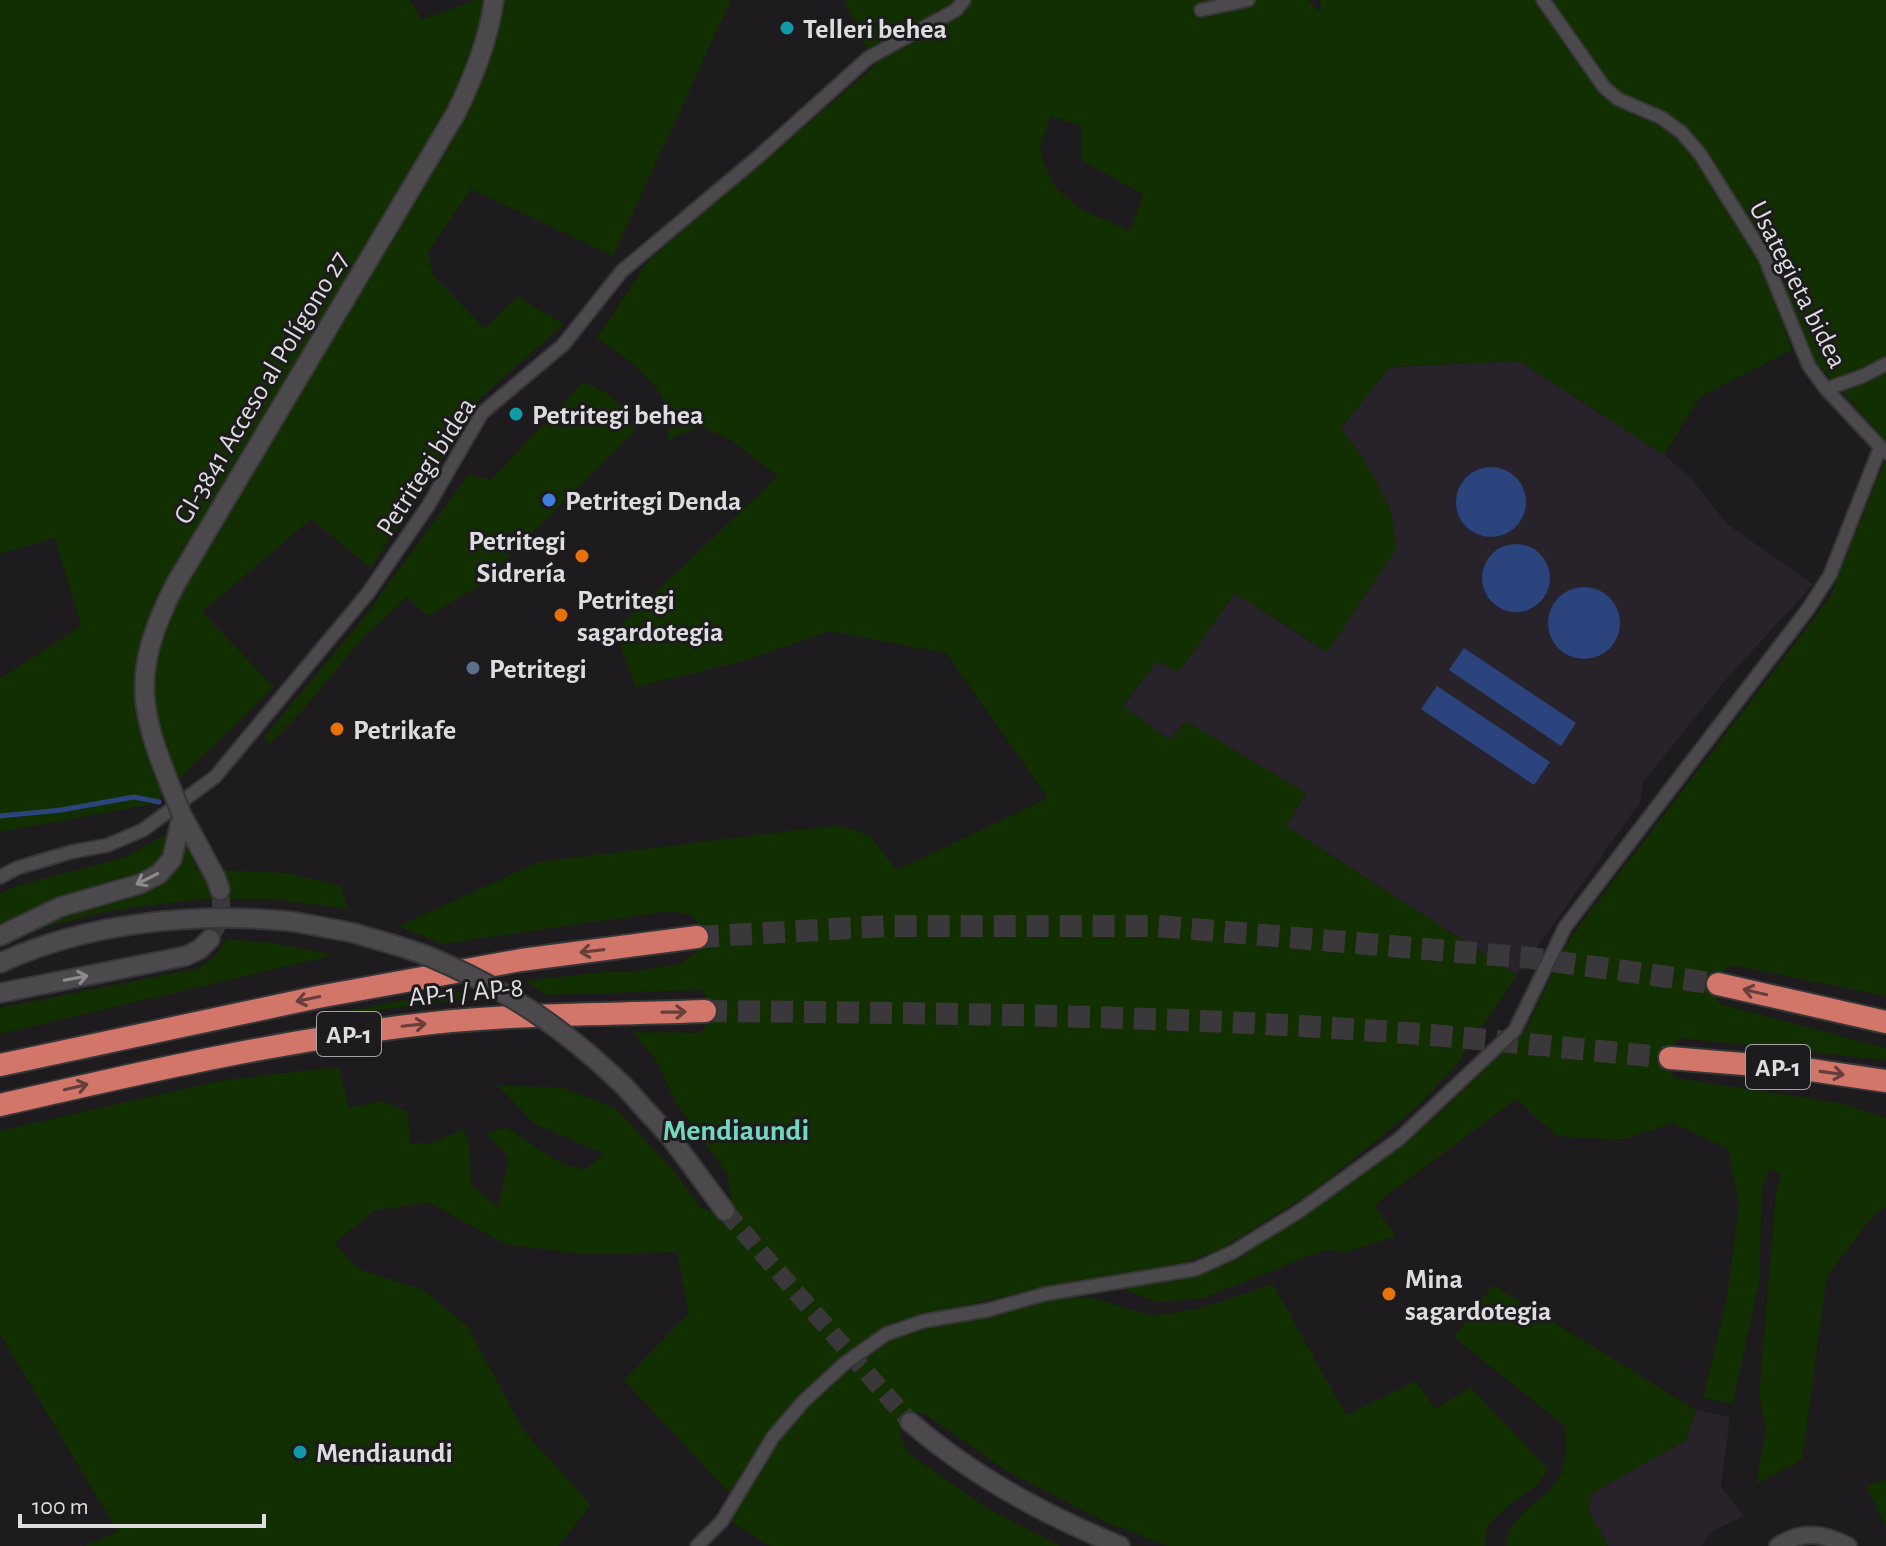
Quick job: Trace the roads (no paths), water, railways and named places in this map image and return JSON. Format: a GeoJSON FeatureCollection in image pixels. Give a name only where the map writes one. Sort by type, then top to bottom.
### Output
{"type":"FeatureCollection","features":[{"type":"Feature","properties":{"kind":"highway","name":"AP-1 / AP-8"},"geometry":{"type":"LineString","coordinates":[[0,1065],[318,997],[521,960],[697,937]]}},
{"type":"Feature","properties":{"kind":"highway","name":"AP-1"},"geometry":{"type":"LineString","coordinates":[[1718,984],[1886,1022]]}},
{"type":"Feature","properties":{"kind":"highway","name":"AP-1 / AP-8"},"geometry":{"type":"LineString","coordinates":[[0,1105],[293,1042],[409,1026],[522,1015],[705,1011]]}},
{"type":"Feature","properties":{"kind":"highway","name":"AP-1"},"geometry":{"type":"LineString","coordinates":[[1670,1058],[1804,1069],[1886,1081]]}},
{"type":"Feature","properties":{"kind":"main road","name":"GI-3841 Acceso al Polígono 27"},"geometry":{"type":"LineString","coordinates":[[220,890],[182,815],[154,745],[143,697],[150,641],[175,585],[456,113],[475,74],[489,33],[494,0]]}},
{"type":"Feature","properties":{"kind":"main road"},"geometry":{"type":"LineString","coordinates":[[0,936],[60,907],[140,884],[159,874],[172,859],[182,815]]}},
{"type":"Feature","properties":{"kind":"main road"},"geometry":{"type":"LineString","coordinates":[[0,963],[65,940],[118,928],[223,918],[275,921],[354,933],[427,956],[539,1014],[583,1047],[671,1138],[725,1211]]}},
{"type":"Feature","properties":{"kind":"main road"},"geometry":{"type":"LineString","coordinates":[[0,993],[186,956],[210,939]]}},
{"type":"Feature","properties":{"kind":"main road"},"geometry":{"type":"LineString","coordinates":[[910,1422],[963,1464],[1038,1508],[1120,1546]]}},
{"type":"Feature","properties":{"kind":"street","name":"Petritegi bidea"},"geometry":{"type":"LineString","coordinates":[[0,877],[17,868],[108,845],[143,830],[215,777],[368,593],[428,506],[482,413],[563,345],[622,271],[758,157],[868,58],[956,10],[964,0]]}},
{"type":"Feature","properties":{"kind":"street"},"geometry":{"type":"LineString","coordinates":[[1201,10],[1248,0]]}},
{"type":"Feature","properties":{"kind":"street","name":"Usategieta bidea"},"geometry":{"type":"LineString","coordinates":[[1543,0],[1604,87],[1618,99],[1662,118],[1682,133],[1700,154],[1764,256],[1809,366],[1883,451]]}},
{"type":"Feature","properties":{"kind":"street"},"geometry":{"type":"LineString","coordinates":[[1826,389],[1886,364]]}},
{"type":"Feature","properties":{"kind":"street"},"geometry":{"type":"LineString","coordinates":[[697,1546],[722,1521],[773,1437],[803,1402],[844,1364],[886,1334],[924,1321],[988,1310],[1045,1294],[1196,1269],[1246,1244],[1298,1212],[1399,1139],[1515,1030],[1565,927],[1808,609],[1830,575],[1883,451]]}},
{"type":"Feature","properties":{"kind":"street"},"geometry":{"type":"LineString","coordinates":[[1778,1546],[1796,1536],[1810,1534],[1848,1546]]}},
{"type":"Feature","properties":{"kind":"water"},"geometry":{"type":"Polygon","coordinates":[[[1498,467],[1520,482],[1526,502],[1524,516],[1516,527],[1505,535],[1484,537],[1466,527],[1458,516],[1456,495],[1466,477],[1477,469],[1498,467]]]}},
{"type":"Feature","properties":{"kind":"water"},"geometry":{"type":"Polygon","coordinates":[[[1509,544],[1523,544],[1535,549],[1545,559],[1550,578],[1545,597],[1535,607],[1523,612],[1509,612],[1497,607],[1487,597],[1482,585],[1482,571],[1487,559],[1497,549],[1509,544]]]}},
{"type":"Feature","properties":{"kind":"water"},"geometry":{"type":"Polygon","coordinates":[[[1584,587],[1610,597],[1620,623],[1610,649],[1584,659],[1558,649],[1548,623],[1558,597],[1584,587]]]}},
{"type":"Feature","properties":{"kind":"water"},"geometry":{"type":"Polygon","coordinates":[[[1464,648],[1576,723],[1561,746],[1449,670],[1464,648]]]}},
{"type":"Feature","properties":{"kind":"water"},"geometry":{"type":"Polygon","coordinates":[[[1437,686],[1550,762],[1534,785],[1421,709],[1437,686]]]}},
{"type":"Feature","properties":{"kind":"waterway"},"geometry":{"type":"LineString","coordinates":[[0,816],[61,810],[134,797],[159,802]]}},
{"type":"Feature","properties":{"kind":"tunnel"},"geometry":{"type":"LineString","coordinates":[[210,939],[222,915],[220,890]]}},
{"type":"Feature","properties":{"kind":"tunnel"},"geometry":{"type":"LineString","coordinates":[[697,937],[886,926],[1158,926],[1531,958],[1718,984]]}},
{"type":"Feature","properties":{"kind":"tunnel"},"geometry":{"type":"LineString","coordinates":[[705,1011],[1135,1018],[1307,1026],[1670,1058]]}},
{"type":"Feature","properties":{"kind":"tunnel"},"geometry":{"type":"LineString","coordinates":[[725,1211],[910,1422]]}},
{"type":"Feature","properties":{"kind":"place","name":"Telleri behea"},"geometry":{"type":"Point","coordinates":[787,28]}},
{"type":"Feature","properties":{"kind":"place","name":"Petritegi behea"},"geometry":{"type":"Point","coordinates":[516,414]}},
{"type":"Feature","properties":{"kind":"place","name":"Petritegi Denda"},"geometry":{"type":"Point","coordinates":[549,500]}},
{"type":"Feature","properties":{"kind":"place","name":"Petritegi Sidrería"},"geometry":{"type":"Point","coordinates":[582,556]}},
{"type":"Feature","properties":{"kind":"place","name":"Petritegi sagardotegia"},"geometry":{"type":"Point","coordinates":[561,615]}},
{"type":"Feature","properties":{"kind":"place","name":"Petritegi"},"geometry":{"type":"Point","coordinates":[473,668]}},
{"type":"Feature","properties":{"kind":"place","name":"Petrikafe"},"geometry":{"type":"Point","coordinates":[337,729]}},
{"type":"Feature","properties":{"kind":"place","name":"Mina sagardotegia"},"geometry":{"type":"Point","coordinates":[1389,1294]}},
{"type":"Feature","properties":{"kind":"place","name":"Mendiaundi"},"geometry":{"type":"Point","coordinates":[300,1452]}},
{"type":"Feature","properties":{"kind":"district","name":"Mendiaundi"},"geometry":{"type":"Point","coordinates":[736,1130]}}]}
